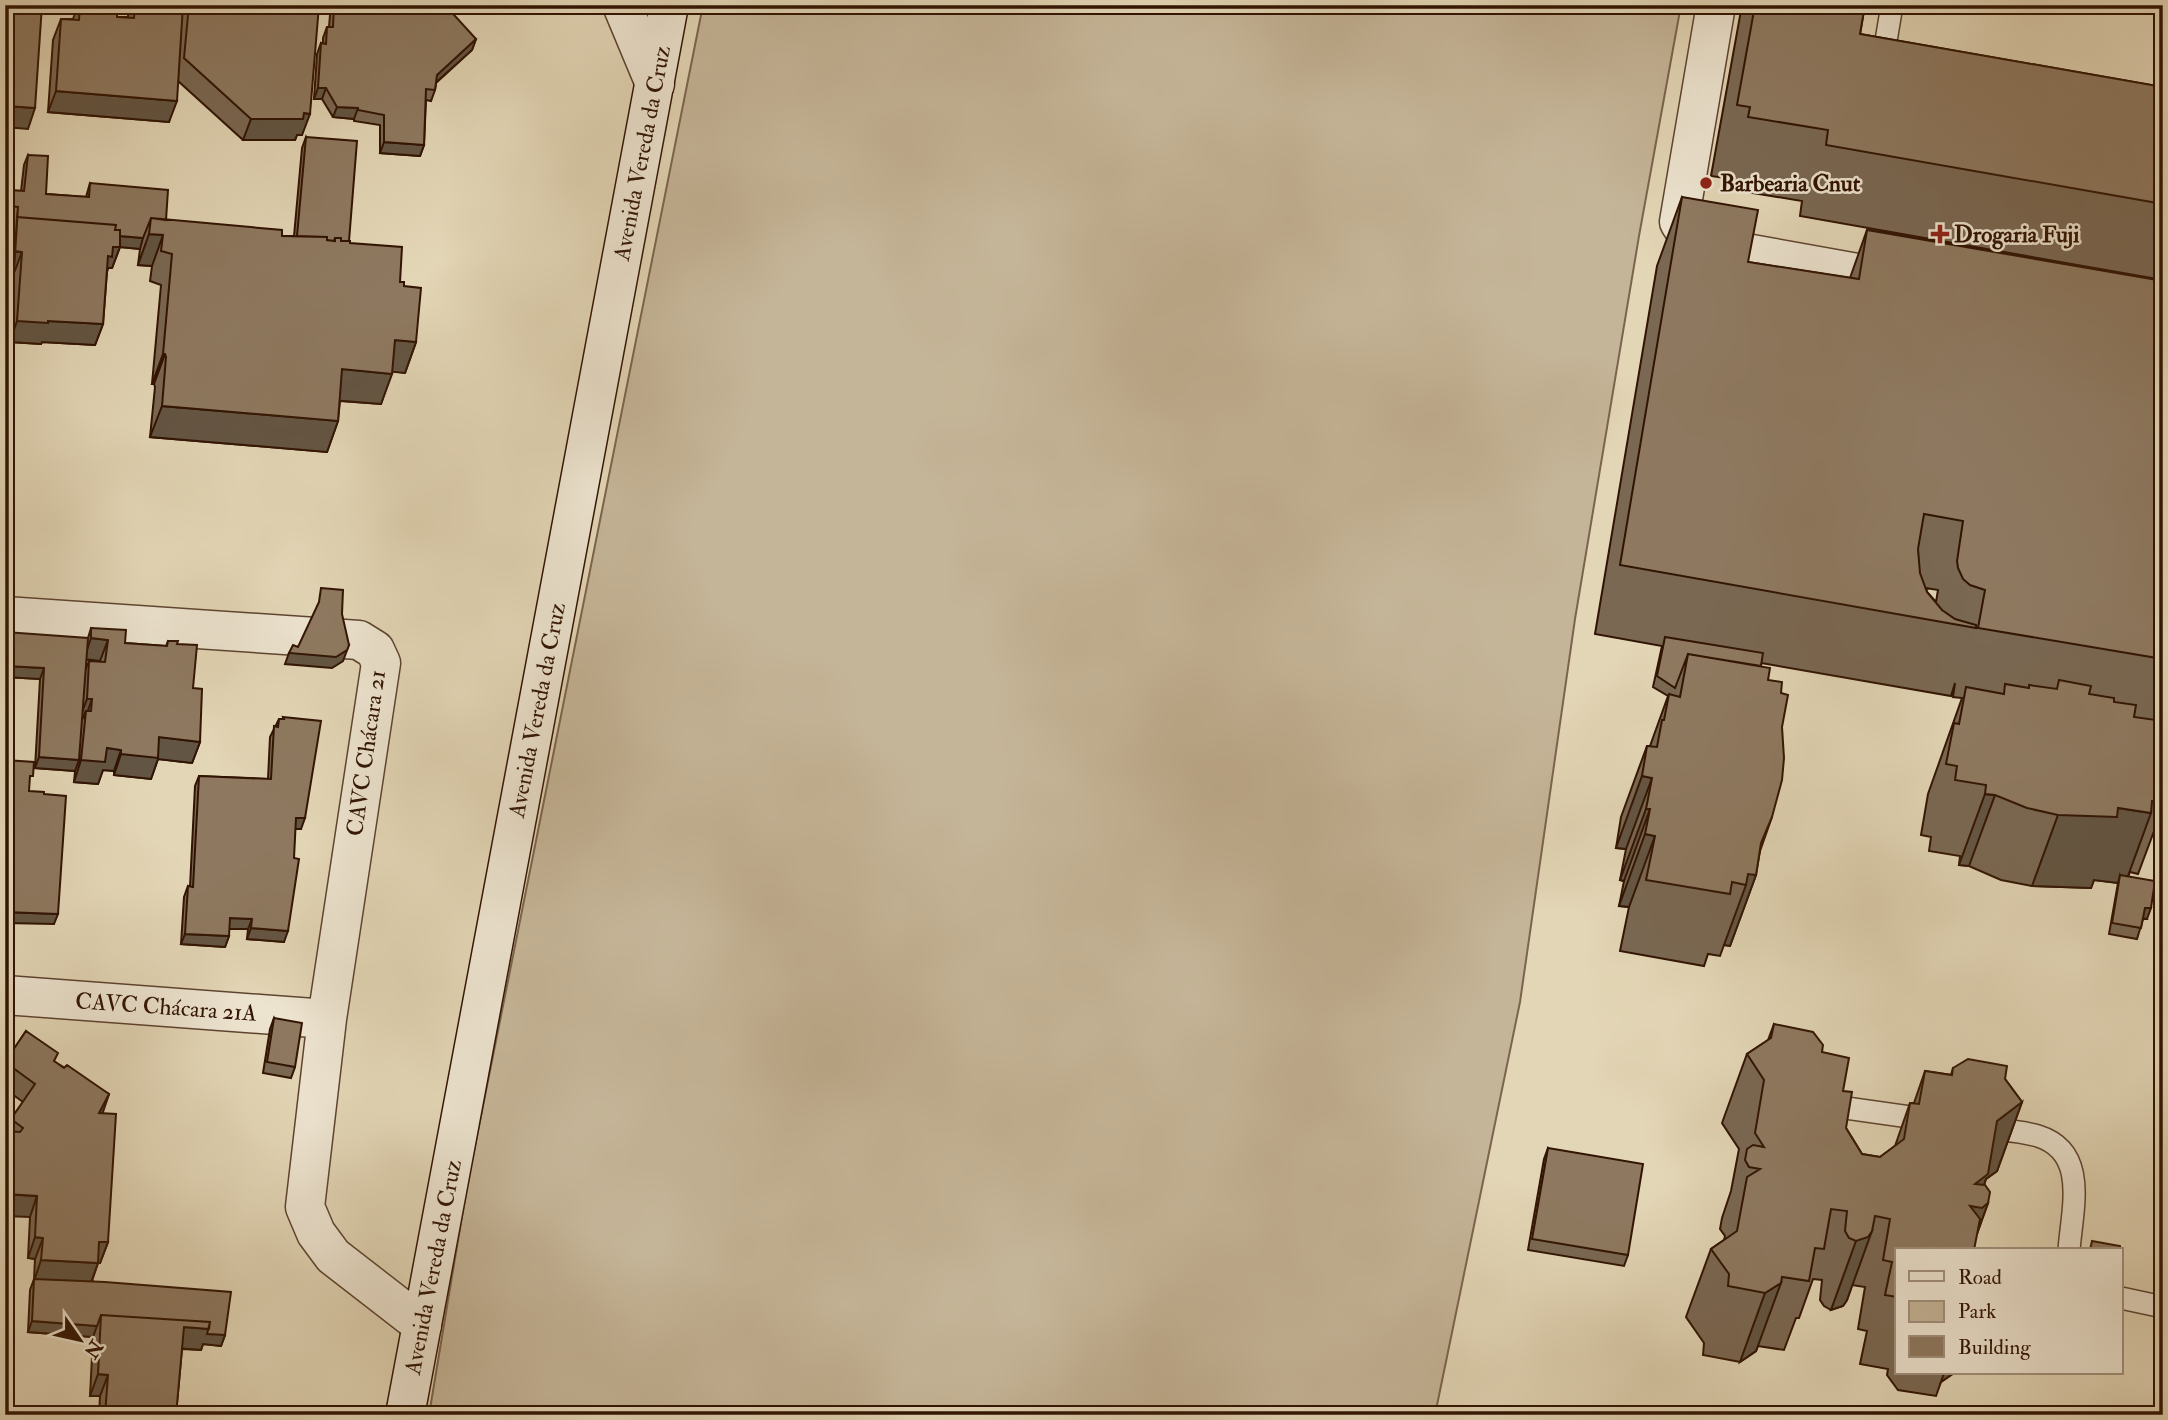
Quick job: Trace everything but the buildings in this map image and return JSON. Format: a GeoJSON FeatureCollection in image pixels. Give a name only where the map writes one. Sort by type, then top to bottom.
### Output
{"type":"FeatureCollection","features":[{"type":"Feature","properties":{"kind":"street"},"geometry":{"type":"LineString","coordinates":[[621,5],[655,84]]}},
{"type":"Feature","properties":{"kind":"street","name":"Avenida Vereda da Cruz"},"geometry":{"type":"LineString","coordinates":[[405,1415],[669,5]]}},
{"type":"Feature","properties":{"kind":"street"},"geometry":{"type":"LineString","coordinates":[[1716,5],[1679,222],[1690,239],[1712,247],[1939,288]]}},
{"type":"Feature","properties":{"kind":"street","name":"CAVC Chácara 21"},"geometry":{"type":"LineString","coordinates":[[5,616],[359,640],[375,650],[381,663],[327,1019],[305,1207],[316,1233],[333,1256],[422,1325]]}},
{"type":"Feature","properties":{"kind":"street","name":"CAVC Chácara 21A"},"geometry":{"type":"LineString","coordinates":[[5,995],[327,1019]]}},
{"type":"Feature","properties":{"kind":"lane"},"geometry":{"type":"LineString","coordinates":[[1883,90],[1881,69],[1892,5]]}},
{"type":"Feature","properties":{"kind":"lane"},"geometry":{"type":"LineString","coordinates":[[1846,1108],[2036,1135],[2056,1143],[2068,1157],[2075,1176],[2069,1248]]}},
{"type":"Feature","properties":{"kind":"lane"},"geometry":{"type":"LineString","coordinates":[[2122,1298],[2163,1307]]}},
{"type":"Feature","properties":{"kind":"green space"},"geometry":{"type":"Polygon","coordinates":[[[703,5],[1681,5],[1575,619],[1520,1002],[1435,1415],[429,1415],[467,1186],[703,5]]]}},
{"type":"Feature","properties":{"kind":"place","name":"Barbearia Cnut"},"geometry":{"type":"Point","coordinates":[1706,183]}},
{"type":"Feature","properties":{"kind":"place","name":"Drogaria Fuji"},"geometry":{"type":"Point","coordinates":[1940,234]}}]}
